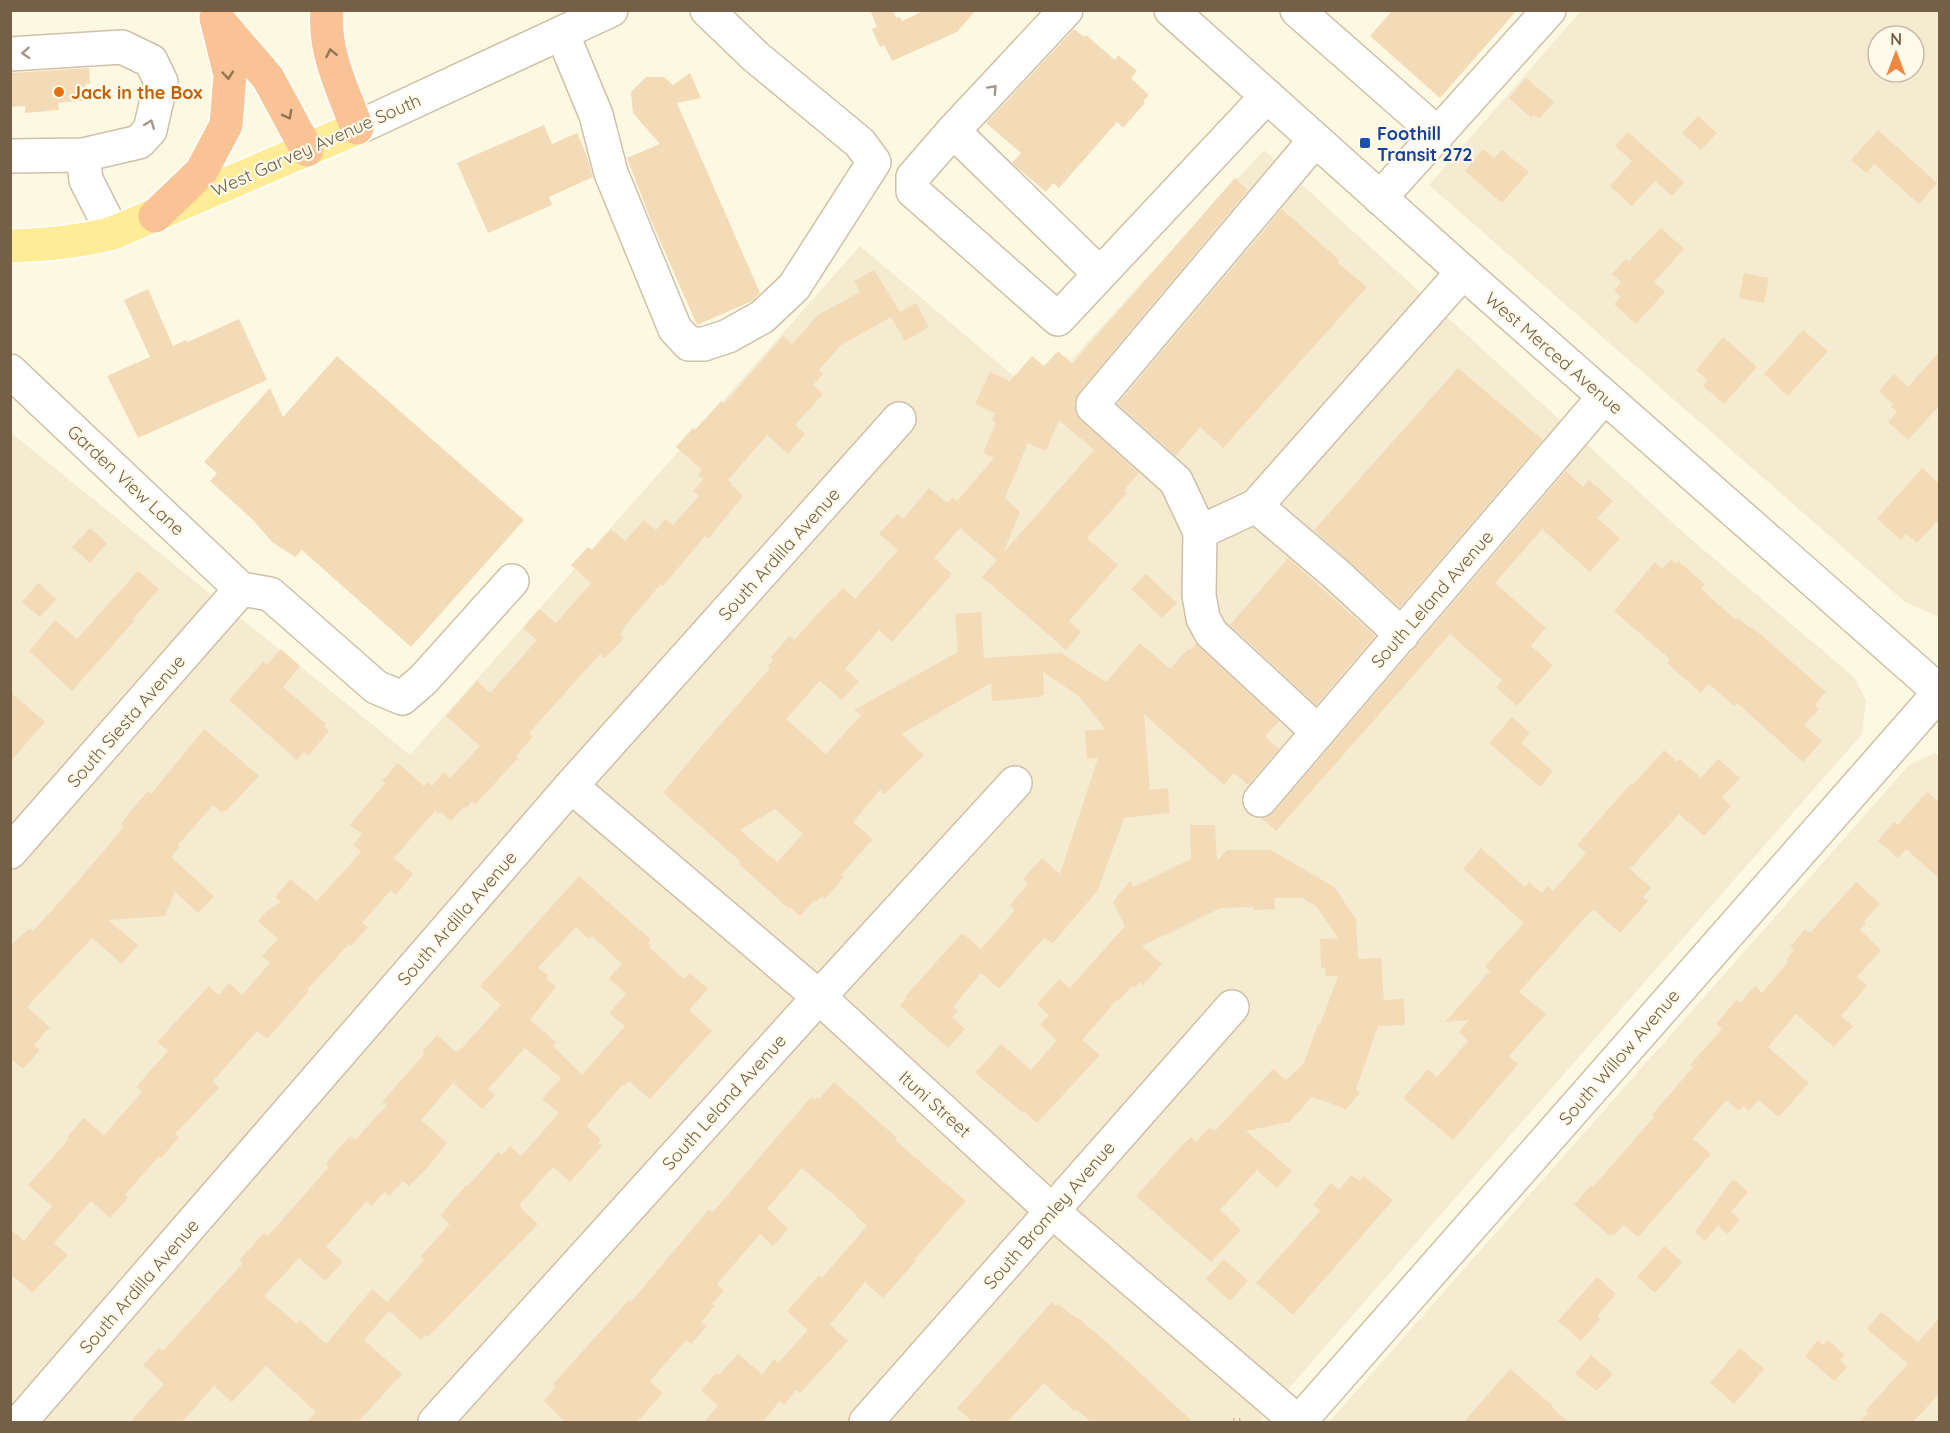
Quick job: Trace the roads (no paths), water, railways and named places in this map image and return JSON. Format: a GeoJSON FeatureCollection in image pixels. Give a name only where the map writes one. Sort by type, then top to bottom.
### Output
{"type":"FeatureCollection","features":[{"type":"Feature","properties":{"kind":"highway"},"geometry":{"type":"LineString","coordinates":[[327,10],[326,25],[332,62],[357,128]]}},
{"type":"Feature","properties":{"kind":"highway"},"geometry":{"type":"LineString","coordinates":[[210,14],[268,78],[307,150]]}},
{"type":"Feature","properties":{"kind":"highway"},"geometry":{"type":"LineString","coordinates":[[156,216],[201,172],[226,125],[230,75],[210,14]]}},
{"type":"Feature","properties":{"kind":"main road","name":"West Garvey Avenue South"},"geometry":{"type":"LineString","coordinates":[[10,246],[87,240],[113,233],[357,128]]}},
{"type":"Feature","properties":{"kind":"street","name":"West Garvey Avenue South"},"geometry":{"type":"LineString","coordinates":[[357,128],[612,10]]}},
{"type":"Feature","properties":{"kind":"street"},"geometry":{"type":"LineString","coordinates":[[562,33],[596,115],[610,173],[675,329],[689,344],[704,344],[728,336],[762,317],[794,286],[874,162],[860,143],[756,57],[707,10]]}},
{"type":"Feature","properties":{"kind":"street"},"geometry":{"type":"LineString","coordinates":[[1066,10],[912,177],[913,191],[1058,319],[1267,96]]}},
{"type":"Feature","properties":{"kind":"street","name":"West Merced Avenue"},"geometry":{"type":"LineString","coordinates":[[1171,10],[1463,272],[1939,692]]}},
{"type":"Feature","properties":{"kind":"street"},"geometry":{"type":"LineString","coordinates":[[1380,198],[1549,10]]}},
{"type":"Feature","properties":{"kind":"street"},"geometry":{"type":"LineString","coordinates":[[1304,13],[1438,134]]}},
{"type":"Feature","properties":{"kind":"street"},"geometry":{"type":"LineString","coordinates":[[10,54],[122,47],[151,61],[161,82],[150,130],[139,142],[83,155],[10,156]]}},
{"type":"Feature","properties":{"kind":"street"},"geometry":{"type":"LineString","coordinates":[[953,131],[1100,274]]}},
{"type":"Feature","properties":{"kind":"street"},"geometry":{"type":"LineString","coordinates":[[1316,140],[1093,402],[1093,407],[1176,481],[1200,532],[1199,595],[1203,618],[1211,633],[1318,732]]}},
{"type":"Feature","properties":{"kind":"street"},"geometry":{"type":"LineString","coordinates":[[83,155],[87,180],[113,233]]}},
{"type":"Feature","properties":{"kind":"street"},"geometry":{"type":"LineString","coordinates":[[1200,532],[1256,506],[1463,272]]}},
{"type":"Feature","properties":{"kind":"street","name":"Garden View Lane"},"geometry":{"type":"LineString","coordinates":[[10,371],[241,589]]}},
{"type":"Feature","properties":{"kind":"street","name":"South Leland Avenue"},"geometry":{"type":"LineString","coordinates":[[1260,800],[1604,397]]}},
{"type":"Feature","properties":{"kind":"street","name":"South Ardilla Avenue"},"geometry":{"type":"LineString","coordinates":[[20,1422],[571,786],[900,419]]}},
{"type":"Feature","properties":{"kind":"street"},"geometry":{"type":"LineString","coordinates":[[1256,506],[1336,574],[1402,635]]}},
{"type":"Feature","properties":{"kind":"street"},"geometry":{"type":"LineString","coordinates":[[241,589],[270,594],[376,687],[402,698],[423,680],[512,581]]}},
{"type":"Feature","properties":{"kind":"street","name":"South Siesta Avenue"},"geometry":{"type":"LineString","coordinates":[[10,852],[241,589]]}},
{"type":"Feature","properties":{"kind":"street","name":"South Willow Avenue"},"geometry":{"type":"LineString","coordinates":[[1298,1422],[1939,692]]}},
{"type":"Feature","properties":{"kind":"street","name":"South Leland Avenue"},"geometry":{"type":"LineString","coordinates":[[435,1422],[1015,783]]}},
{"type":"Feature","properties":{"kind":"street","name":"Ituni Street"},"geometry":{"type":"LineString","coordinates":[[571,786],[819,997],[1052,1211],[1298,1422]]}},
{"type":"Feature","properties":{"kind":"street","name":"South Bromley Avenue"},"geometry":{"type":"LineString","coordinates":[[866,1422],[1232,1007]]}},
{"type":"Feature","properties":{"kind":"place","name":"Jack in the Box"},"geometry":{"type":"Point","coordinates":[59,92]}},
{"type":"Feature","properties":{"kind":"place","name":"Foothill Transit 272"},"geometry":{"type":"Point","coordinates":[1365,143]}}]}
